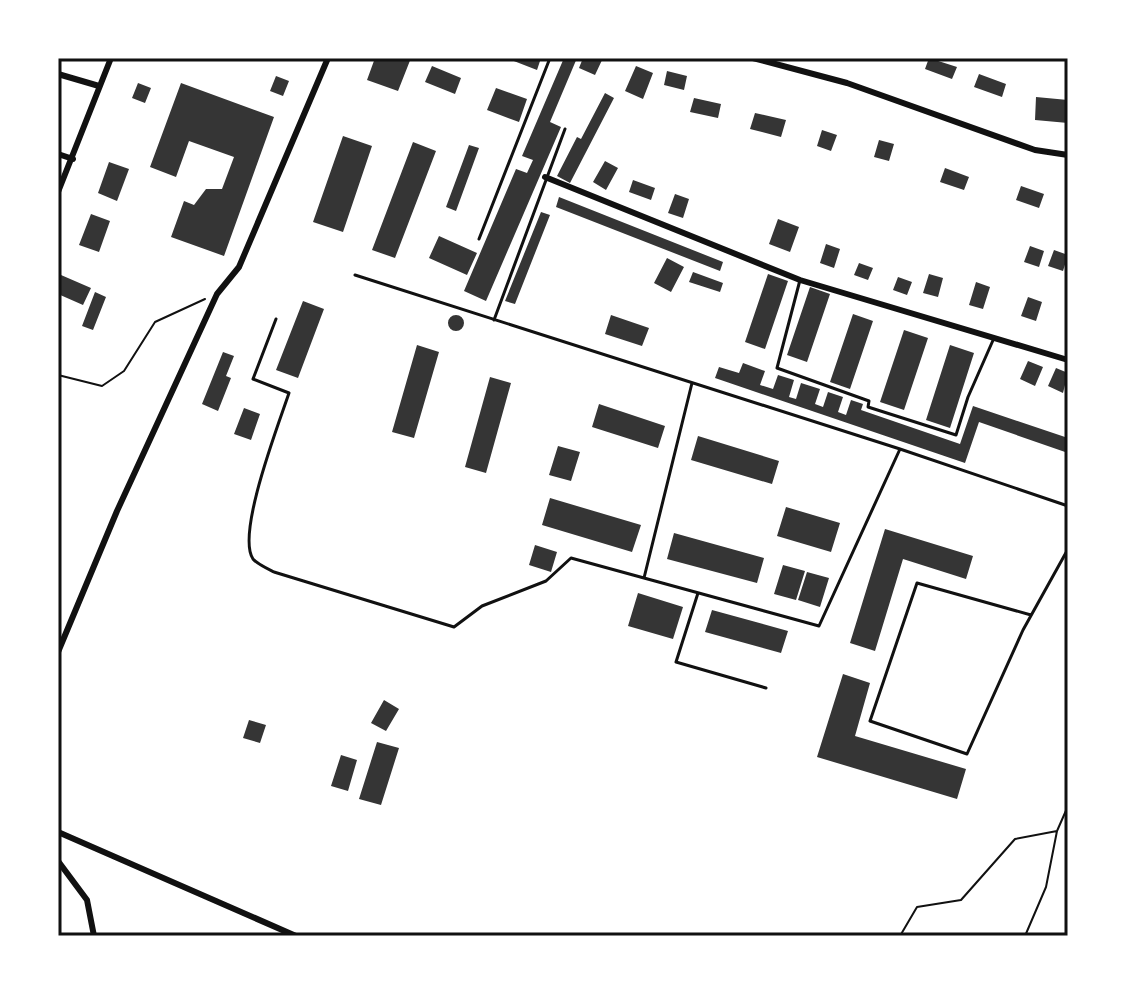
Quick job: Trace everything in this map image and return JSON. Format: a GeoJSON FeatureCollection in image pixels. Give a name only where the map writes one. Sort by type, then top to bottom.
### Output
{"type":"FeatureCollection","features":[{"type":"Feature","properties":{"kind":"street"},"geometry":{"type":"LineString","coordinates":[[58,192],[111,58]]}},
{"type":"Feature","properties":{"kind":"street"},"geometry":{"type":"LineString","coordinates":[[58,652],[117,511],[217,294],[239,267],[328,58]]}},
{"type":"Feature","properties":{"kind":"street"},"geometry":{"type":"LineString","coordinates":[[753,58],[847,83],[1035,150],[1068,155]]}},
{"type":"Feature","properties":{"kind":"street"},"geometry":{"type":"LineString","coordinates":[[58,74],[99,86]]}},
{"type":"Feature","properties":{"kind":"street"},"geometry":{"type":"LineString","coordinates":[[58,154],[73,159]]}},
{"type":"Feature","properties":{"kind":"street"},"geometry":{"type":"LineString","coordinates":[[545,177],[800,280],[1068,360]]}},
{"type":"Feature","properties":{"kind":"street"},"geometry":{"type":"LineString","coordinates":[[58,832],[296,936]]}},
{"type":"Feature","properties":{"kind":"street"},"geometry":{"type":"LineString","coordinates":[[58,861],[87,900],[94,936]]}},
{"type":"Feature","properties":{"kind":"lane"},"geometry":{"type":"LineString","coordinates":[[479,239],[550,58]]}},
{"type":"Feature","properties":{"kind":"lane"},"geometry":{"type":"LineString","coordinates":[[494,320],[565,129]]}},
{"type":"Feature","properties":{"kind":"lane"},"geometry":{"type":"LineString","coordinates":[[355,275],[900,449],[1068,506]]}},
{"type":"Feature","properties":{"kind":"lane"},"geometry":{"type":"LineString","coordinates":[[800,280],[777,368],[869,401],[868,407],[956,435],[968,397],[995,337]]}},
{"type":"Feature","properties":{"kind":"lane"},"geometry":{"type":"LineString","coordinates":[[276,319],[253,379],[289,393],[252,509],[249,546],[253,559],[274,572],[454,627],[482,606],[546,581],[571,558],[819,626],[900,449]]}},
{"type":"Feature","properties":{"kind":"lane"},"geometry":{"type":"LineString","coordinates":[[644,578],[692,383]]}},
{"type":"Feature","properties":{"kind":"lane"},"geometry":{"type":"LineString","coordinates":[[1031,615],[917,583],[870,721],[967,754],[1031,615],[1068,549]]}},
{"type":"Feature","properties":{"kind":"lane"},"geometry":{"type":"LineString","coordinates":[[698,593],[676,662],[766,688]]}},
{"type":"Feature","properties":{"kind":"path"},"geometry":{"type":"LineString","coordinates":[[58,375],[102,386],[124,371],[155,322],[217,294]]}},
{"type":"Feature","properties":{"kind":"path"},"geometry":{"type":"LineString","coordinates":[[1025,936],[1046,887],[1057,831],[1068,806]]}},
{"type":"Feature","properties":{"kind":"path"},"geometry":{"type":"LineString","coordinates":[[900,936],[917,907],[961,900],[1015,839],[1057,831]]}},
{"type":"Feature","properties":{"kind":"building"},"geometry":{"type":"Polygon","coordinates":[[[375,58],[411,58],[398,91],[367,80],[375,58]]]}},
{"type":"Feature","properties":{"kind":"building"},"geometry":{"type":"Polygon","coordinates":[[[506,58],[541,58],[537,70],[506,58]]]}},
{"type":"Feature","properties":{"kind":"building"},"geometry":{"type":"Polygon","coordinates":[[[564,58],[577,58],[550,122],[561,127],[486,301],[464,291],[516,169],[527,173],[533,160],[522,156],[564,58]]]}},
{"type":"Feature","properties":{"kind":"building"},"geometry":{"type":"Polygon","coordinates":[[[583,58],[603,58],[595,75],[579,68],[583,58]]]}},
{"type":"Feature","properties":{"kind":"building"},"geometry":{"type":"Polygon","coordinates":[[[929,58],[957,67],[952,79],[925,69],[929,58]]]}},
{"type":"Feature","properties":{"kind":"building"},"geometry":{"type":"Polygon","coordinates":[[[432,66],[461,78],[455,94],[425,82],[432,66]]]}},
{"type":"Feature","properties":{"kind":"building"},"geometry":{"type":"Polygon","coordinates":[[[636,66],[653,73],[643,99],[625,91],[636,66]]]}},
{"type":"Feature","properties":{"kind":"building"},"geometry":{"type":"Polygon","coordinates":[[[667,71],[687,76],[684,90],[664,85],[667,71]]]}},
{"type":"Feature","properties":{"kind":"building"},"geometry":{"type":"Polygon","coordinates":[[[979,74],[1006,84],[1002,97],[974,87],[979,74]]]}},
{"type":"Feature","properties":{"kind":"building"},"geometry":{"type":"Polygon","coordinates":[[[276,76],[289,81],[283,96],[270,91],[276,76]]]}},
{"type":"Feature","properties":{"kind":"building"},"geometry":{"type":"Polygon","coordinates":[[[138,83],[151,88],[145,103],[132,98],[138,83]]]}},
{"type":"Feature","properties":{"kind":"building"},"geometry":{"type":"Polygon","coordinates":[[[181,83],[274,117],[224,256],[171,237],[184,201],[194,205],[206,189],[222,189],[234,157],[189,141],[176,177],[150,167],[181,83]]]}},
{"type":"Feature","properties":{"kind":"building"},"geometry":{"type":"Polygon","coordinates":[[[496,88],[527,99],[519,122],[487,110],[496,88]]]}},
{"type":"Feature","properties":{"kind":"building"},"geometry":{"type":"Polygon","coordinates":[[[605,93],[614,98],[570,183],[557,176],[605,93]]]}},
{"type":"Feature","properties":{"kind":"building"},"geometry":{"type":"Polygon","coordinates":[[[1036,97],[1068,100],[1068,123],[1035,120],[1036,97]]]}},
{"type":"Feature","properties":{"kind":"building"},"geometry":{"type":"Polygon","coordinates":[[[694,98],[721,104],[718,118],[690,112],[694,98]]]}},
{"type":"Feature","properties":{"kind":"building"},"geometry":{"type":"Polygon","coordinates":[[[755,113],[786,120],[781,137],[750,129],[755,113]]]}},
{"type":"Feature","properties":{"kind":"building"},"geometry":{"type":"Polygon","coordinates":[[[822,130],[837,135],[831,151],[817,146],[822,130]]]}},
{"type":"Feature","properties":{"kind":"building"},"geometry":{"type":"Polygon","coordinates":[[[343,136],[372,146],[343,232],[313,222],[343,136]]]}},
{"type":"Feature","properties":{"kind":"building"},"geometry":{"type":"Polygon","coordinates":[[[879,140],[894,144],[889,161],[874,157],[879,140]]]}},
{"type":"Feature","properties":{"kind":"building"},"geometry":{"type":"Polygon","coordinates":[[[413,142],[436,151],[395,258],[372,250],[413,142]]]}},
{"type":"Feature","properties":{"kind":"building"},"geometry":{"type":"Polygon","coordinates":[[[469,145],[479,148],[456,211],[446,207],[469,145]]]}},
{"type":"Feature","properties":{"kind":"building"},"geometry":{"type":"Polygon","coordinates":[[[605,161],[618,168],[606,190],[593,182],[605,161]]]}},
{"type":"Feature","properties":{"kind":"building"},"geometry":{"type":"Polygon","coordinates":[[[109,162],[129,169],[117,201],[98,193],[109,162]]]}},
{"type":"Feature","properties":{"kind":"building"},"geometry":{"type":"Polygon","coordinates":[[[945,168],[969,177],[964,190],[940,182],[945,168]]]}},
{"type":"Feature","properties":{"kind":"building"},"geometry":{"type":"Polygon","coordinates":[[[633,180],[655,188],[651,200],[629,192],[633,180]]]}},
{"type":"Feature","properties":{"kind":"building"},"geometry":{"type":"Polygon","coordinates":[[[1021,186],[1044,194],[1039,208],[1016,200],[1021,186]]]}},
{"type":"Feature","properties":{"kind":"building"},"geometry":{"type":"Polygon","coordinates":[[[675,194],[689,199],[683,218],[668,213],[675,194]]]}},
{"type":"Feature","properties":{"kind":"building"},"geometry":{"type":"Polygon","coordinates":[[[559,197],[723,262],[720,271],[556,207],[559,197]]]}},
{"type":"Feature","properties":{"kind":"building"},"geometry":{"type":"Polygon","coordinates":[[[541,212],[550,215],[515,304],[505,301],[541,212]]]}},
{"type":"Feature","properties":{"kind":"building"},"geometry":{"type":"Polygon","coordinates":[[[91,214],[110,221],[99,252],[79,245],[91,214]]]}},
{"type":"Feature","properties":{"kind":"building"},"geometry":{"type":"Polygon","coordinates":[[[778,219],[799,227],[790,252],[769,244],[778,219]]]}},
{"type":"Feature","properties":{"kind":"building"},"geometry":{"type":"Polygon","coordinates":[[[439,236],[477,253],[467,275],[429,258],[439,236]]]}},
{"type":"Feature","properties":{"kind":"building"},"geometry":{"type":"Polygon","coordinates":[[[826,244],[840,249],[834,268],[820,263],[826,244]]]}},
{"type":"Feature","properties":{"kind":"building"},"geometry":{"type":"Polygon","coordinates":[[[1030,246],[1044,251],[1039,267],[1024,262],[1030,246]]]}},
{"type":"Feature","properties":{"kind":"building"},"geometry":{"type":"Polygon","coordinates":[[[1054,250],[1068,255],[1063,271],[1048,266],[1054,250]]]}},
{"type":"Feature","properties":{"kind":"building"},"geometry":{"type":"Polygon","coordinates":[[[667,258],[684,267],[671,292],[654,283],[667,258]]]}},
{"type":"Feature","properties":{"kind":"building"},"geometry":{"type":"Polygon","coordinates":[[[859,263],[873,268],[868,280],[854,275],[859,263]]]}},
{"type":"Feature","properties":{"kind":"building"},"geometry":{"type":"Polygon","coordinates":[[[693,272],[723,283],[720,292],[689,282],[693,272]]]}},
{"type":"Feature","properties":{"kind":"building"},"geometry":{"type":"Polygon","coordinates":[[[768,274],[788,281],[765,349],[745,342],[768,274]]]}},
{"type":"Feature","properties":{"kind":"building"},"geometry":{"type":"Polygon","coordinates":[[[929,274],[943,278],[938,297],[923,293],[929,274]]]}},
{"type":"Feature","properties":{"kind":"building"},"geometry":{"type":"Polygon","coordinates":[[[61,275],[91,288],[83,305],[58,294],[61,275]]]}},
{"type":"Feature","properties":{"kind":"building"},"geometry":{"type":"Polygon","coordinates":[[[898,277],[912,282],[907,295],[893,290],[898,277]]]}},
{"type":"Feature","properties":{"kind":"building"},"geometry":{"type":"Polygon","coordinates":[[[976,282],[990,287],[983,309],[969,305],[976,282]]]}},
{"type":"Feature","properties":{"kind":"building"},"geometry":{"type":"Polygon","coordinates":[[[810,287],[830,294],[807,362],[787,355],[810,287]]]}},
{"type":"Feature","properties":{"kind":"building"},"geometry":{"type":"Polygon","coordinates":[[[95,292],[106,297],[93,330],[82,326],[95,292]]]}},
{"type":"Feature","properties":{"kind":"building"},"geometry":{"type":"Polygon","coordinates":[[[1028,297],[1042,302],[1036,321],[1021,316],[1028,297]]]}},
{"type":"Feature","properties":{"kind":"building"},"geometry":{"type":"Polygon","coordinates":[[[303,301],[324,309],[298,378],[276,370],[303,301]]]}},
{"type":"Feature","properties":{"kind":"building"},"geometry":{"type":"Polygon","coordinates":[[[853,314],[873,321],[850,389],[830,382],[853,314]]]}},
{"type":"Feature","properties":{"kind":"building"},"geometry":{"type":"Polygon","coordinates":[[[456,315],[464,323],[456,331],[448,323],[456,315]]]}},
{"type":"Feature","properties":{"kind":"building"},"geometry":{"type":"Polygon","coordinates":[[[611,315],[649,328],[642,346],[605,334],[611,315]]]}},
{"type":"Feature","properties":{"kind":"building"},"geometry":{"type":"Polygon","coordinates":[[[904,330],[928,338],[904,410],[880,402],[904,330]]]}},
{"type":"Feature","properties":{"kind":"building"},"geometry":{"type":"Polygon","coordinates":[[[417,345],[439,352],[414,438],[392,432],[417,345]]]}},
{"type":"Feature","properties":{"kind":"building"},"geometry":{"type":"Polygon","coordinates":[[[950,345],[974,353],[950,428],[926,420],[950,345]]]}},
{"type":"Feature","properties":{"kind":"building"},"geometry":{"type":"Polygon","coordinates":[[[223,352],[234,356],[226,376],[231,378],[218,411],[202,404],[223,352]]]}},
{"type":"Feature","properties":{"kind":"building"},"geometry":{"type":"Polygon","coordinates":[[[1028,361],[1043,367],[1035,386],[1020,379],[1028,361]]]}},
{"type":"Feature","properties":{"kind":"building"},"geometry":{"type":"Polygon","coordinates":[[[743,363],[765,371],[760,385],[773,389],[778,375],[794,380],[789,397],[796,399],[801,383],[820,389],[815,404],[823,407],[828,392],[843,397],[838,412],[846,415],[851,400],[863,404],[861,410],[960,444],[973,406],[1068,438],[1068,453],[979,422],[965,463],[715,378],[719,367],[739,373],[743,363]]]}},
{"type":"Feature","properties":{"kind":"building"},"geometry":{"type":"Polygon","coordinates":[[[1056,368],[1068,373],[1063,393],[1048,386],[1056,368]]]}},
{"type":"Feature","properties":{"kind":"building"},"geometry":{"type":"Polygon","coordinates":[[[490,377],[511,383],[486,473],[465,467],[490,377]]]}},
{"type":"Feature","properties":{"kind":"building"},"geometry":{"type":"Polygon","coordinates":[[[599,404],[665,426],[658,448],[592,427],[599,404]]]}},
{"type":"Feature","properties":{"kind":"building"},"geometry":{"type":"Polygon","coordinates":[[[244,408],[260,414],[251,440],[234,434],[244,408]]]}},
{"type":"Feature","properties":{"kind":"building"},"geometry":{"type":"Polygon","coordinates":[[[698,436],[779,461],[772,484],[691,460],[698,436]]]}},
{"type":"Feature","properties":{"kind":"building"},"geometry":{"type":"Polygon","coordinates":[[[558,446],[580,452],[571,481],[549,475],[558,446]]]}},
{"type":"Feature","properties":{"kind":"building"},"geometry":{"type":"Polygon","coordinates":[[[550,498],[641,525],[632,552],[542,525],[550,498]]]}},
{"type":"Feature","properties":{"kind":"building"},"geometry":{"type":"Polygon","coordinates":[[[786,507],[840,523],[831,552],[777,536],[786,507]]]}},
{"type":"Feature","properties":{"kind":"building"},"geometry":{"type":"Polygon","coordinates":[[[885,529],[973,556],[966,579],[903,559],[875,651],[850,643],[885,529]]]}},
{"type":"Feature","properties":{"kind":"building"},"geometry":{"type":"Polygon","coordinates":[[[674,533],[764,558],[757,583],[667,559],[674,533]]]}},
{"type":"Feature","properties":{"kind":"building"},"geometry":{"type":"Polygon","coordinates":[[[535,545],[557,552],[551,572],[529,565],[535,545]]]}},
{"type":"Feature","properties":{"kind":"building"},"geometry":{"type":"Polygon","coordinates":[[[783,565],[805,571],[796,600],[774,594],[783,565]]]}},
{"type":"Feature","properties":{"kind":"building"},"geometry":{"type":"Polygon","coordinates":[[[807,572],[829,578],[820,607],[798,600],[807,572]]]}},
{"type":"Feature","properties":{"kind":"building"},"geometry":{"type":"Polygon","coordinates":[[[638,593],[683,607],[673,639],[628,626],[638,593]]]}},
{"type":"Feature","properties":{"kind":"building"},"geometry":{"type":"Polygon","coordinates":[[[712,610],[788,631],[781,653],[705,632],[712,610]]]}},
{"type":"Feature","properties":{"kind":"building"},"geometry":{"type":"Polygon","coordinates":[[[843,674],[870,683],[855,736],[966,769],[957,799],[817,757],[843,674]]]}},
{"type":"Feature","properties":{"kind":"building"},"geometry":{"type":"Polygon","coordinates":[[[384,700],[399,709],[386,731],[371,723],[384,700]]]}},
{"type":"Feature","properties":{"kind":"building"},"geometry":{"type":"Polygon","coordinates":[[[249,720],[266,725],[260,743],[243,738],[249,720]]]}},
{"type":"Feature","properties":{"kind":"building"},"geometry":{"type":"Polygon","coordinates":[[[377,742],[399,748],[381,805],[359,799],[377,742]]]}},
{"type":"Feature","properties":{"kind":"building"},"geometry":{"type":"Polygon","coordinates":[[[341,755],[357,760],[348,791],[331,786],[341,755]]]}}]}
